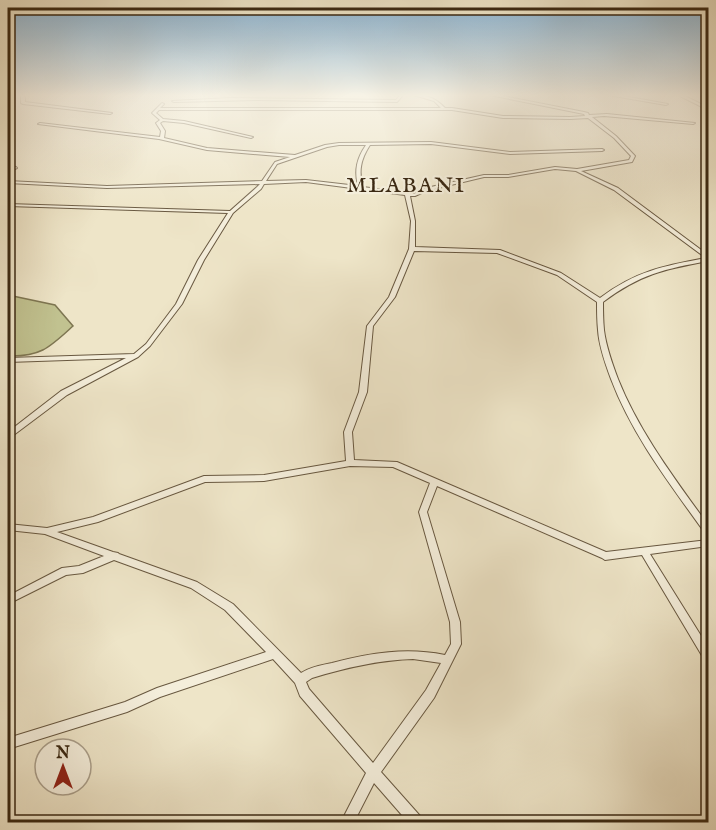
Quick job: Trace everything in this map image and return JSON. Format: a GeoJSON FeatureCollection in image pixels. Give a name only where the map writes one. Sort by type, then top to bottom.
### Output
{"type":"FeatureCollection","features":[{"type":"Feature","properties":{"kind":"street"},"geometry":{"type":"LineString","coordinates":[[119,134],[162,139],[207,149],[247,150],[298,157]]}},
{"type":"Feature","properties":{"kind":"street"},"geometry":{"type":"LineString","coordinates":[[162,139],[163,134]]}},
{"type":"Feature","properties":{"kind":"street"},"geometry":{"type":"LineString","coordinates":[[240,134],[251,136]]}},
{"type":"Feature","properties":{"kind":"street"},"geometry":{"type":"LineString","coordinates":[[8,182],[107,187],[306,181],[415,195],[424,190],[484,176],[508,176],[555,168],[577,170],[631,161],[633,156],[612,134]]}},
{"type":"Feature","properties":{"kind":"street"},"geometry":{"type":"LineString","coordinates":[[8,435],[64,393],[136,356],[179,304],[201,260],[231,212],[263,182],[276,163],[326,146],[369,144],[431,143],[510,153],[602,150]]}},
{"type":"Feature","properties":{"kind":"street"},"geometry":{"type":"LineString","coordinates":[[361,188],[356,174],[361,155],[369,144]]}},
{"type":"Feature","properties":{"kind":"street"},"geometry":{"type":"LineString","coordinates":[[8,166],[15,168]]}},
{"type":"Feature","properties":{"kind":"street"},"geometry":{"type":"LineString","coordinates":[[577,170],[616,189],[708,258]]}},
{"type":"Feature","properties":{"kind":"street"},"geometry":{"type":"LineString","coordinates":[[350,463],[348,432],[363,392],[370,326],[392,297],[412,249],[413,221],[407,194]]}},
{"type":"Feature","properties":{"kind":"street"},"geometry":{"type":"LineString","coordinates":[[8,205],[231,212]]}},
{"type":"Feature","properties":{"kind":"street"},"geometry":{"type":"LineString","coordinates":[[412,249],[498,251],[559,274],[600,301]]}},
{"type":"Feature","properties":{"kind":"street"},"geometry":{"type":"LineString","coordinates":[[708,258],[645,271],[600,301],[599,314],[614,383],[648,445],[708,531]]}},
{"type":"Feature","properties":{"kind":"street"},"geometry":{"type":"LineString","coordinates":[[8,360],[136,356]]}},
{"type":"Feature","properties":{"kind":"street"},"geometry":{"type":"LineString","coordinates":[[47,531],[116,513],[204,479],[264,478],[350,463],[394,464],[605,556],[708,543]]}},
{"type":"Feature","properties":{"kind":"street"},"geometry":{"type":"LineString","coordinates":[[347,822],[372,774],[430,694],[456,644],[455,622],[423,512],[434,483]]}},
{"type":"Feature","properties":{"kind":"street"},"geometry":{"type":"LineString","coordinates":[[8,527],[47,531],[115,555],[194,585],[229,607],[300,680],[304,692],[372,774],[416,822]]}},
{"type":"Feature","properties":{"kind":"street"},"geometry":{"type":"LineString","coordinates":[[644,551],[708,656]]}},
{"type":"Feature","properties":{"kind":"street"},"geometry":{"type":"LineString","coordinates":[[8,600],[65,571],[80,570],[115,555]]}},
{"type":"Feature","properties":{"kind":"street"},"geometry":{"type":"LineString","coordinates":[[8,744],[127,707],[157,693],[275,654]]}},
{"type":"Feature","properties":{"kind":"street"},"geometry":{"type":"LineString","coordinates":[[300,680],[309,674],[379,657],[411,654],[448,660]]}},
{"type":"Feature","properties":{"kind":"green space"},"geometry":{"type":"Polygon","coordinates":[[[8,295],[55,305],[73,326],[44,349],[29,355],[8,356],[8,295]]]}},
{"type":"Feature","properties":{"kind":"district","name":"MLABANI"},"geometry":{"type":"Point","coordinates":[406,186]}}]}
